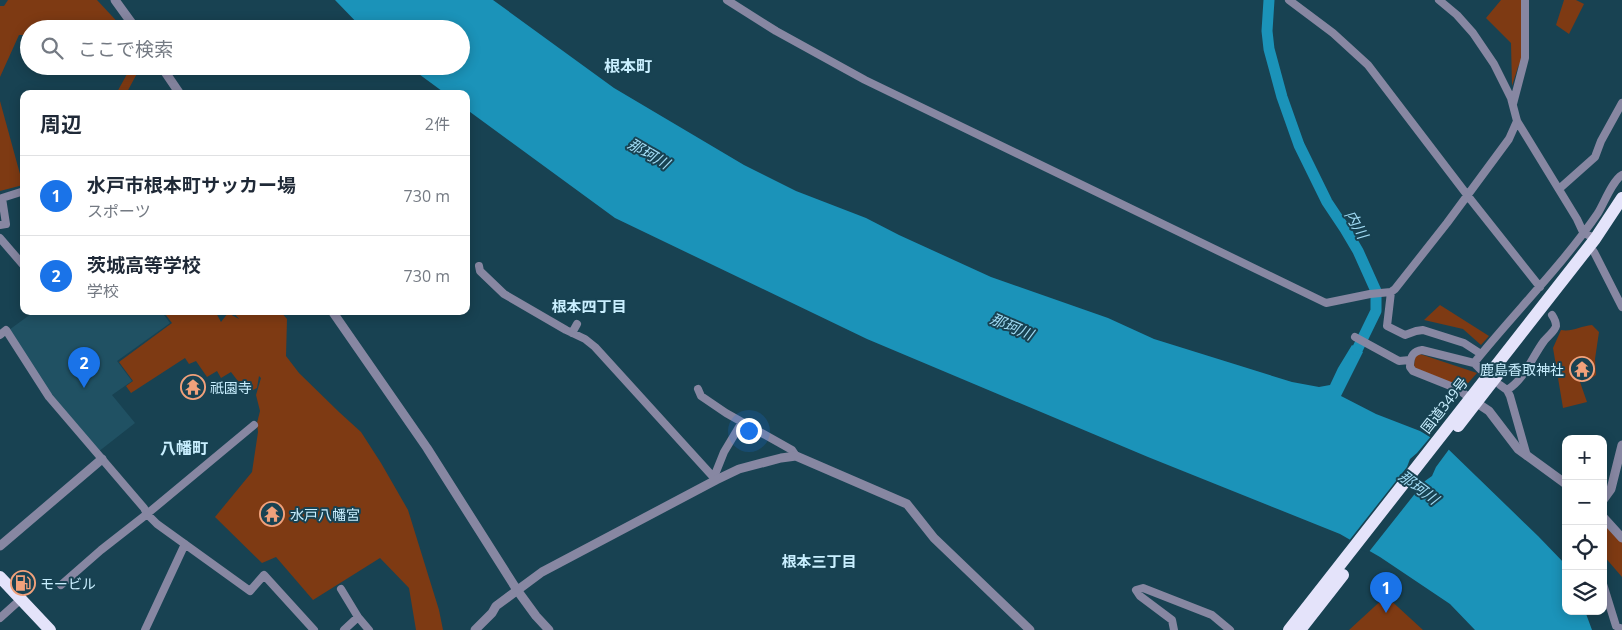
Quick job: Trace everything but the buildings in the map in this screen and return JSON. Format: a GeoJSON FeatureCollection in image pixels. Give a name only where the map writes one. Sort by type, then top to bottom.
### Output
{"type":"FeatureCollection","features":[{"type":"Feature","properties":{"kind":"highway","name":"国道349号"},"geometry":{"type":"LineString","coordinates":[[1473,400],[1594,239],[1622,198]]}},
{"type":"Feature","properties":{"kind":"highway","name":"国道349号"},"geometry":{"type":"LineString","coordinates":[[1289,630],[1594,252],[1622,213]]}},
{"type":"Feature","properties":{"kind":"highway","name":"国道349号"},"geometry":{"type":"LineString","coordinates":[[1300,630],[1464,411]]}},
{"type":"Feature","properties":{"kind":"highway"},"geometry":{"type":"LineString","coordinates":[[0,576],[50,630]]}},
{"type":"Feature","properties":{"kind":"street"},"geometry":{"type":"LineString","coordinates":[[115,0],[129,20]]}},
{"type":"Feature","properties":{"kind":"street"},"geometry":{"type":"LineString","coordinates":[[728,0],[776,31],[865,80],[1326,303],[1370,294],[1391,292]]}},
{"type":"Feature","properties":{"kind":"street"},"geometry":{"type":"LineString","coordinates":[[1289,0],[1334,33],[1368,66],[1540,287]]}},
{"type":"Feature","properties":{"kind":"street"},"geometry":{"type":"LineString","coordinates":[[1439,0],[1457,15],[1473,33],[1505,83],[1517,121],[1578,219],[1582,232],[1594,239]]}},
{"type":"Feature","properties":{"kind":"street"},"geometry":{"type":"LineString","coordinates":[[1512,105],[1525,58],[1525,0]]}},
{"type":"Feature","properties":{"kind":"street"},"geometry":{"type":"LineString","coordinates":[[168,75],[177,90]]}},
{"type":"Feature","properties":{"kind":"street"},"geometry":{"type":"LineString","coordinates":[[1559,189],[1595,157],[1601,141],[1622,102]]}},
{"type":"Feature","properties":{"kind":"street"},"geometry":{"type":"LineString","coordinates":[[1481,354],[1464,343],[1431,332],[1416,330],[1405,335],[1388,326],[1391,292],[1408,274],[1468,196],[1509,139],[1517,121]]}},
{"type":"Feature","properties":{"kind":"street"},"geometry":{"type":"LineString","coordinates":[[1474,364],[1540,287],[1606,201],[1617,178],[1622,174]]}},
{"type":"Feature","properties":{"kind":"street"},"geometry":{"type":"LineString","coordinates":[[0,225],[6,224],[2,198],[20,192]]}},
{"type":"Feature","properties":{"kind":"street"},"geometry":{"type":"LineString","coordinates":[[0,238],[20,261]]}},
{"type":"Feature","properties":{"kind":"street"},"geometry":{"type":"LineString","coordinates":[[1594,252],[1622,307]]}},
{"type":"Feature","properties":{"kind":"street"},"geometry":{"type":"LineString","coordinates":[[479,266],[480,271],[504,294],[585,339],[606,357],[715,479]]}},
{"type":"Feature","properties":{"kind":"street"},"geometry":{"type":"LineString","coordinates":[[335,315],[418,435],[517,590],[549,630]]}},
{"type":"Feature","properties":{"kind":"street"},"geometry":{"type":"LineString","coordinates":[[1527,456],[1522,445],[1512,402],[1503,388],[1513,386],[1556,328],[1556,320],[1552,315]]}},
{"type":"Feature","properties":{"kind":"street"},"geometry":{"type":"LineString","coordinates":[[572,333],[577,324]]}},
{"type":"Feature","properties":{"kind":"street"},"geometry":{"type":"LineString","coordinates":[[0,335],[6,330],[49,397],[144,508],[147,514],[250,591],[264,575],[314,630]]}},
{"type":"Feature","properties":{"kind":"street"},"geometry":{"type":"LineString","coordinates":[[1355,337],[1399,361],[1410,360]]}},
{"type":"Feature","properties":{"kind":"street"},"geometry":{"type":"LineString","coordinates":[[1481,370],[1474,364],[1422,350],[1413,353],[1410,360],[1410,367],[1414,371],[1458,389],[1489,411],[1510,441],[1562,481]]}},
{"type":"Feature","properties":{"kind":"street"},"geometry":{"type":"LineString","coordinates":[[698,389],[701,396],[792,450],[796,456]]}},
{"type":"Feature","properties":{"kind":"street"},"geometry":{"type":"LineString","coordinates":[[715,479],[724,452],[742,422]]}},
{"type":"Feature","properties":{"kind":"street"},"geometry":{"type":"LineString","coordinates":[[61,585],[254,425]]}},
{"type":"Feature","properties":{"kind":"street"},"geometry":{"type":"LineString","coordinates":[[1607,494],[1611,489],[1622,451]]}},
{"type":"Feature","properties":{"kind":"street"},"geometry":{"type":"LineString","coordinates":[[475,630],[492,613],[496,606],[542,572],[715,479],[739,469],[796,456],[907,504],[934,538],[1030,630]]}},
{"type":"Feature","properties":{"kind":"street"},"geometry":{"type":"LineString","coordinates":[[0,546],[102,459]]}},
{"type":"Feature","properties":{"kind":"street"},"geometry":{"type":"LineString","coordinates":[[1607,521],[1622,538]]}},
{"type":"Feature","properties":{"kind":"street"},"geometry":{"type":"LineString","coordinates":[[145,630],[185,544]]}},
{"type":"Feature","properties":{"kind":"street"},"geometry":{"type":"LineString","coordinates":[[1174,630],[1172,620],[1140,596],[1136,590],[1143,588],[1212,615],[1230,630]]}},
{"type":"Feature","properties":{"kind":"street"},"geometry":{"type":"LineString","coordinates":[[340,589],[369,630]]}},
{"type":"Feature","properties":{"kind":"street"},"geometry":{"type":"LineString","coordinates":[[1607,597],[1616,626],[1622,629]]}},
{"type":"Feature","properties":{"kind":"street"},"geometry":{"type":"LineString","coordinates":[[0,618],[21,599]]}},
{"type":"Feature","properties":{"kind":"street"},"geometry":{"type":"LineString","coordinates":[[344,630],[358,617]]}},
{"type":"Feature","properties":{"kind":"shaded area"},"geometry":{"type":"Polygon","coordinates":[[[8,0],[97,0],[116,20],[20,20],[20,35],[0,77],[0,6],[4,6],[8,0]]]}},
{"type":"Feature","properties":{"kind":"shaded area"},"geometry":{"type":"Polygon","coordinates":[[[1501,0],[1521,0],[1523,59],[1518,67],[1512,86],[1511,43],[1486,18],[1501,0]]]}},
{"type":"Feature","properties":{"kind":"shaded area"},"geometry":{"type":"Polygon","coordinates":[[[1564,0],[1576,0],[1584,4],[1569,34],[1556,25],[1564,0]]]}},
{"type":"Feature","properties":{"kind":"shaded area"},"geometry":{"type":"Polygon","coordinates":[[[126,75],[136,75],[128,90],[118,90],[126,75]]]}},
{"type":"Feature","properties":{"kind":"shaded area"},"geometry":{"type":"Polygon","coordinates":[[[0,101],[20,174],[20,186],[0,191],[0,101]]]}},
{"type":"Feature","properties":{"kind":"shaded area"},"geometry":{"type":"Polygon","coordinates":[[[1440,305],[1489,336],[1481,345],[1463,329],[1424,320],[1440,305]]]}},
{"type":"Feature","properties":{"kind":"shaded area"},"geometry":{"type":"Polygon","coordinates":[[[30,315],[164,315],[170,323],[117,361],[132,381],[112,395],[135,423],[98,452],[50,395],[9,330],[30,315]]]}},
{"type":"Feature","properties":{"kind":"shaded area"},"geometry":{"type":"Polygon","coordinates":[[[166,315],[217,315],[221,322],[226,315],[232,315],[239,319],[236,315],[284,315],[287,319],[286,356],[299,373],[361,432],[408,510],[439,610],[443,630],[416,630],[409,588],[380,558],[313,600],[276,557],[262,563],[215,517],[252,472],[260,411],[256,395],[261,378],[259,376],[257,388],[247,393],[231,372],[221,378],[217,371],[207,377],[196,361],[189,364],[185,358],[131,393],[126,386],[133,381],[119,362],[172,323],[166,315]]]}},
{"type":"Feature","properties":{"kind":"shaded area"},"geometry":{"type":"Polygon","coordinates":[[[1592,325],[1599,332],[1595,359],[1596,375],[1590,379],[1585,362],[1573,362],[1587,402],[1563,408],[1553,348],[1561,330],[1592,325]]]}},
{"type":"Feature","properties":{"kind":"shaded area"},"geometry":{"type":"Polygon","coordinates":[[[1420,354],[1477,373],[1463,389],[1418,372],[1414,367],[1415,356],[1420,354]]]}},
{"type":"Feature","properties":{"kind":"shaded area"},"geometry":{"type":"Polygon","coordinates":[[[1607,524],[1622,541],[1622,577],[1607,560],[1607,524]]]}},
{"type":"Feature","properties":{"kind":"shaded area"},"geometry":{"type":"Polygon","coordinates":[[[1386,596],[1423,630],[1349,630],[1386,596]]]}},
{"type":"Feature","properties":{"kind":"water","name":"那珂川"},"geometry":{"type":"Polygon","coordinates":[[[335,0],[493,0],[614,88],[744,165],[796,191],[866,218],[991,277],[1108,318],[1154,339],[1292,382],[1319,387],[1330,385],[1352,345],[1363,352],[1341,396],[1376,414],[1420,431],[1445,446],[1562,561],[1562,615],[1586,615],[1592,630],[1475,630],[1450,604],[1380,557],[1340,534],[1148,457],[867,339],[615,218],[470,112],[470,90],[441,90],[420,75],[470,75],[470,20],[354,20],[335,0]]]}},
{"type":"Feature","properties":{"kind":"pier"},"geometry":{"type":"Polygon","coordinates":[[[1432,435],[1450,448],[1436,467],[1432,476],[1425,481],[1368,553],[1348,542],[1407,467],[1410,459],[1432,435]]]}},
{"type":"Feature","properties":{"kind":"waterway","name":"内川"},"geometry":{"type":"LineString","coordinates":[[1269,0],[1267,31],[1269,49],[1282,97],[1299,145],[1327,202],[1358,251],[1376,291],[1376,311],[1357,350]]}},
{"type":"Feature","properties":{"kind":"place","name":"鹿島香取神社"},"geometry":{"type":"Point","coordinates":[1582,369]}},
{"type":"Feature","properties":{"kind":"place","name":"祇園寺"},"geometry":{"type":"Point","coordinates":[193,387]}},
{"type":"Feature","properties":{"kind":"place","name":"茨城高等学校"},"geometry":{"type":"Point","coordinates":[84,388]}},
{"type":"Feature","properties":{"kind":"place","name":"水戸八幡宮"},"geometry":{"type":"Point","coordinates":[272,514]}},
{"type":"Feature","properties":{"kind":"place","name":"モービル"},"geometry":{"type":"Point","coordinates":[23,583]}},
{"type":"Feature","properties":{"kind":"place","name":"水戸市根本町サッカー場"},"geometry":{"type":"Point","coordinates":[1386,613]}},
{"type":"Feature","properties":{"kind":"district","name":"根本町"},"geometry":{"type":"Point","coordinates":[628,66]}},
{"type":"Feature","properties":{"kind":"district","name":"根本四丁目"},"geometry":{"type":"Point","coordinates":[589,306]}},
{"type":"Feature","properties":{"kind":"district","name":"八幡町"},"geometry":{"type":"Point","coordinates":[184,448]}},
{"type":"Feature","properties":{"kind":"district","name":"根本三丁目"},"geometry":{"type":"Point","coordinates":[819,561]}}]}
